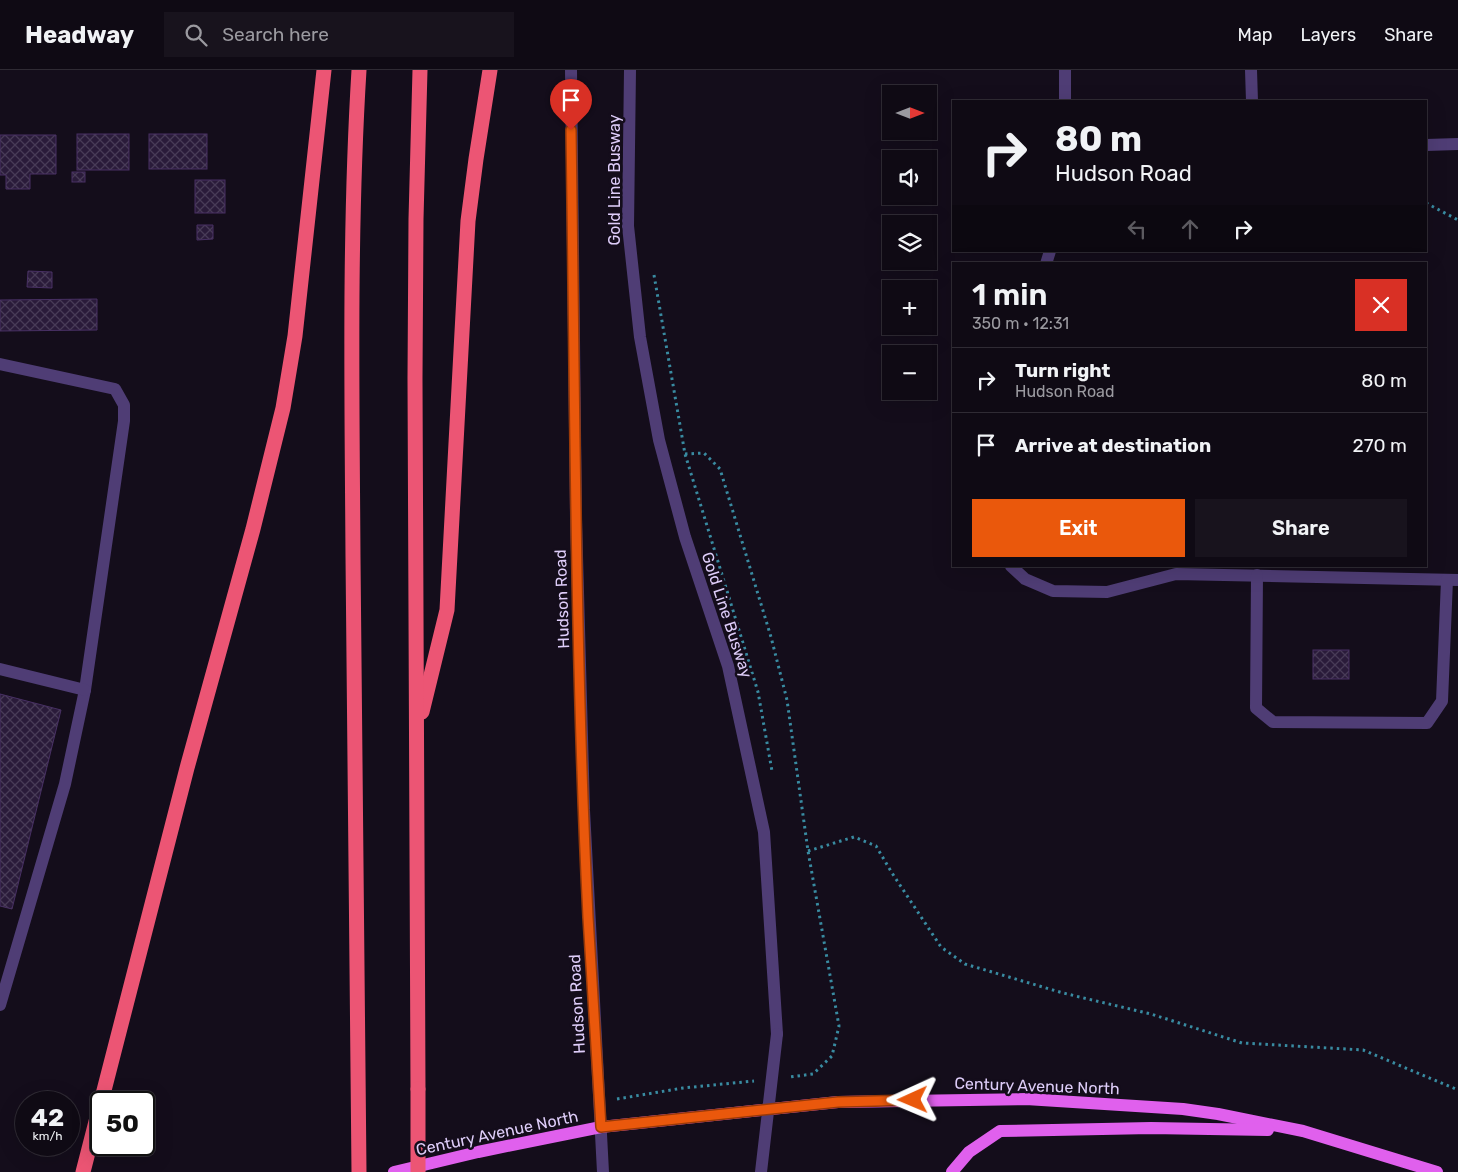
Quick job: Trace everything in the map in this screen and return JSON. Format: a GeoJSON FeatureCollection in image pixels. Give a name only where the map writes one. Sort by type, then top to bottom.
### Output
{"type":"FeatureCollection","features":[{"type":"Feature","properties":{"kind":"highway"},"geometry":{"type":"LineString","coordinates":[[83,1172],[187,768],[253,529],[283,408],[295,336],[324,70]]}},
{"type":"Feature","properties":{"kind":"highway"},"geometry":{"type":"LineString","coordinates":[[359,70],[353,252],[352,406],[359,1172]]}},
{"type":"Feature","properties":{"kind":"highway"},"geometry":{"type":"LineString","coordinates":[[418,1172],[415,358],[420,70]]}},
{"type":"Feature","properties":{"kind":"highway"},"geometry":{"type":"LineString","coordinates":[[416,736],[447,610],[468,221],[490,70]]}},
{"type":"Feature","properties":{"kind":"main road","name":"Century Avenue North"},"geometry":{"type":"LineString","coordinates":[[394,1172],[478,1152],[601,1127],[838,1102],[1026,1099],[1183,1109],[1303,1131],[1437,1172]]}},
{"type":"Feature","properties":{"kind":"main road"},"geometry":{"type":"LineString","coordinates":[[952,1172],[969,1152],[1000,1131],[1151,1128],[1303,1131]]}},
{"type":"Feature","properties":{"kind":"street","name":"Hudson Road"},"geometry":{"type":"LineString","coordinates":[[571,70],[576,538],[588,916],[603,1172]]}},
{"type":"Feature","properties":{"kind":"street","name":"Gold Line Busway"},"geometry":{"type":"LineString","coordinates":[[630,70],[628,226],[640,337],[659,440],[685,537],[728,666],[764,832],[777,1034],[761,1172]]}},
{"type":"Feature","properties":{"kind":"street"},"geometry":{"type":"LineString","coordinates":[[1065,70],[1065,100]]}},
{"type":"Feature","properties":{"kind":"street"},"geometry":{"type":"LineString","coordinates":[[1251,70],[1252,100]]}},
{"type":"Feature","properties":{"kind":"street"},"geometry":{"type":"LineString","coordinates":[[1427,145],[1458,144]]}},
{"type":"Feature","properties":{"kind":"street"},"geometry":{"type":"LineString","coordinates":[[0,364],[115,389],[124,405],[124,420],[85,690],[65,784],[0,1005]]}},
{"type":"Feature","properties":{"kind":"street"},"geometry":{"type":"LineString","coordinates":[[1012,567],[1025,579],[1052,591],[1107,592],[1176,574],[1257,575],[1452,580],[1442,701],[1427,723],[1274,722],[1256,708],[1257,575]]}},
{"type":"Feature","properties":{"kind":"street"},"geometry":{"type":"LineString","coordinates":[[0,669],[85,690]]}},
{"type":"Feature","properties":{"kind":"path"},"geometry":{"type":"LineString","coordinates":[[1427,204],[1458,220]]}},
{"type":"Feature","properties":{"kind":"path"},"geometry":{"type":"LineString","coordinates":[[653,267],[685,454],[758,692],[774,779]]}},
{"type":"Feature","properties":{"kind":"path"},"geometry":{"type":"LineString","coordinates":[[685,454],[704,453],[720,469],[771,637],[787,700],[808,851],[839,1026],[832,1056],[812,1074],[787,1077]]}},
{"type":"Feature","properties":{"kind":"path"},"geometry":{"type":"LineString","coordinates":[[808,851],[854,837],[876,846],[942,947],[965,964],[1063,993],[1151,1014],[1242,1043],[1363,1050],[1458,1090]]}},
{"type":"Feature","properties":{"kind":"path"},"geometry":{"type":"LineString","coordinates":[[600,1102],[683,1088],[761,1080]]}},
{"type":"Feature","properties":{"kind":"building"},"geometry":{"type":"Polygon","coordinates":[[[77,134],[129,134],[129,170],[77,170],[77,134]]]}},
{"type":"Feature","properties":{"kind":"building"},"geometry":{"type":"Polygon","coordinates":[[[149,134],[207,134],[207,169],[149,169],[149,134]]]}},
{"type":"Feature","properties":{"kind":"building"},"geometry":{"type":"Polygon","coordinates":[[[0,135],[56,135],[56,174],[30,174],[30,189],[6,189],[6,175],[0,175],[0,135]]]}},
{"type":"Feature","properties":{"kind":"building"},"geometry":{"type":"Polygon","coordinates":[[[72,172],[85,172],[85,182],[72,182],[72,172]]]}},
{"type":"Feature","properties":{"kind":"building"},"geometry":{"type":"Polygon","coordinates":[[[195,180],[225,180],[225,213],[195,213],[195,180]]]}},
{"type":"Feature","properties":{"kind":"building"},"geometry":{"type":"Polygon","coordinates":[[[197,225],[213,225],[213,239],[197,240],[197,225]]]}},
{"type":"Feature","properties":{"kind":"building"},"geometry":{"type":"Polygon","coordinates":[[[28,271],[52,272],[52,288],[27,287],[28,271]]]}},
{"type":"Feature","properties":{"kind":"building"},"geometry":{"type":"Polygon","coordinates":[[[97,299],[97,330],[0,331],[0,300],[97,299]]]}},
{"type":"Feature","properties":{"kind":"building"},"geometry":{"type":"Polygon","coordinates":[[[1313,650],[1349,650],[1349,679],[1313,679],[1313,650]]]}},
{"type":"Feature","properties":{"kind":"building"},"geometry":{"type":"Polygon","coordinates":[[[0,694],[61,710],[12,909],[0,906],[0,694]]]}},
{"type":"Feature","properties":{"kind":"route"},"geometry":{"type":"LineString","coordinates":[[571,130],[576,519],[584,810],[588,916],[601,1127],[838,1102],[913,1100]]}}]}
